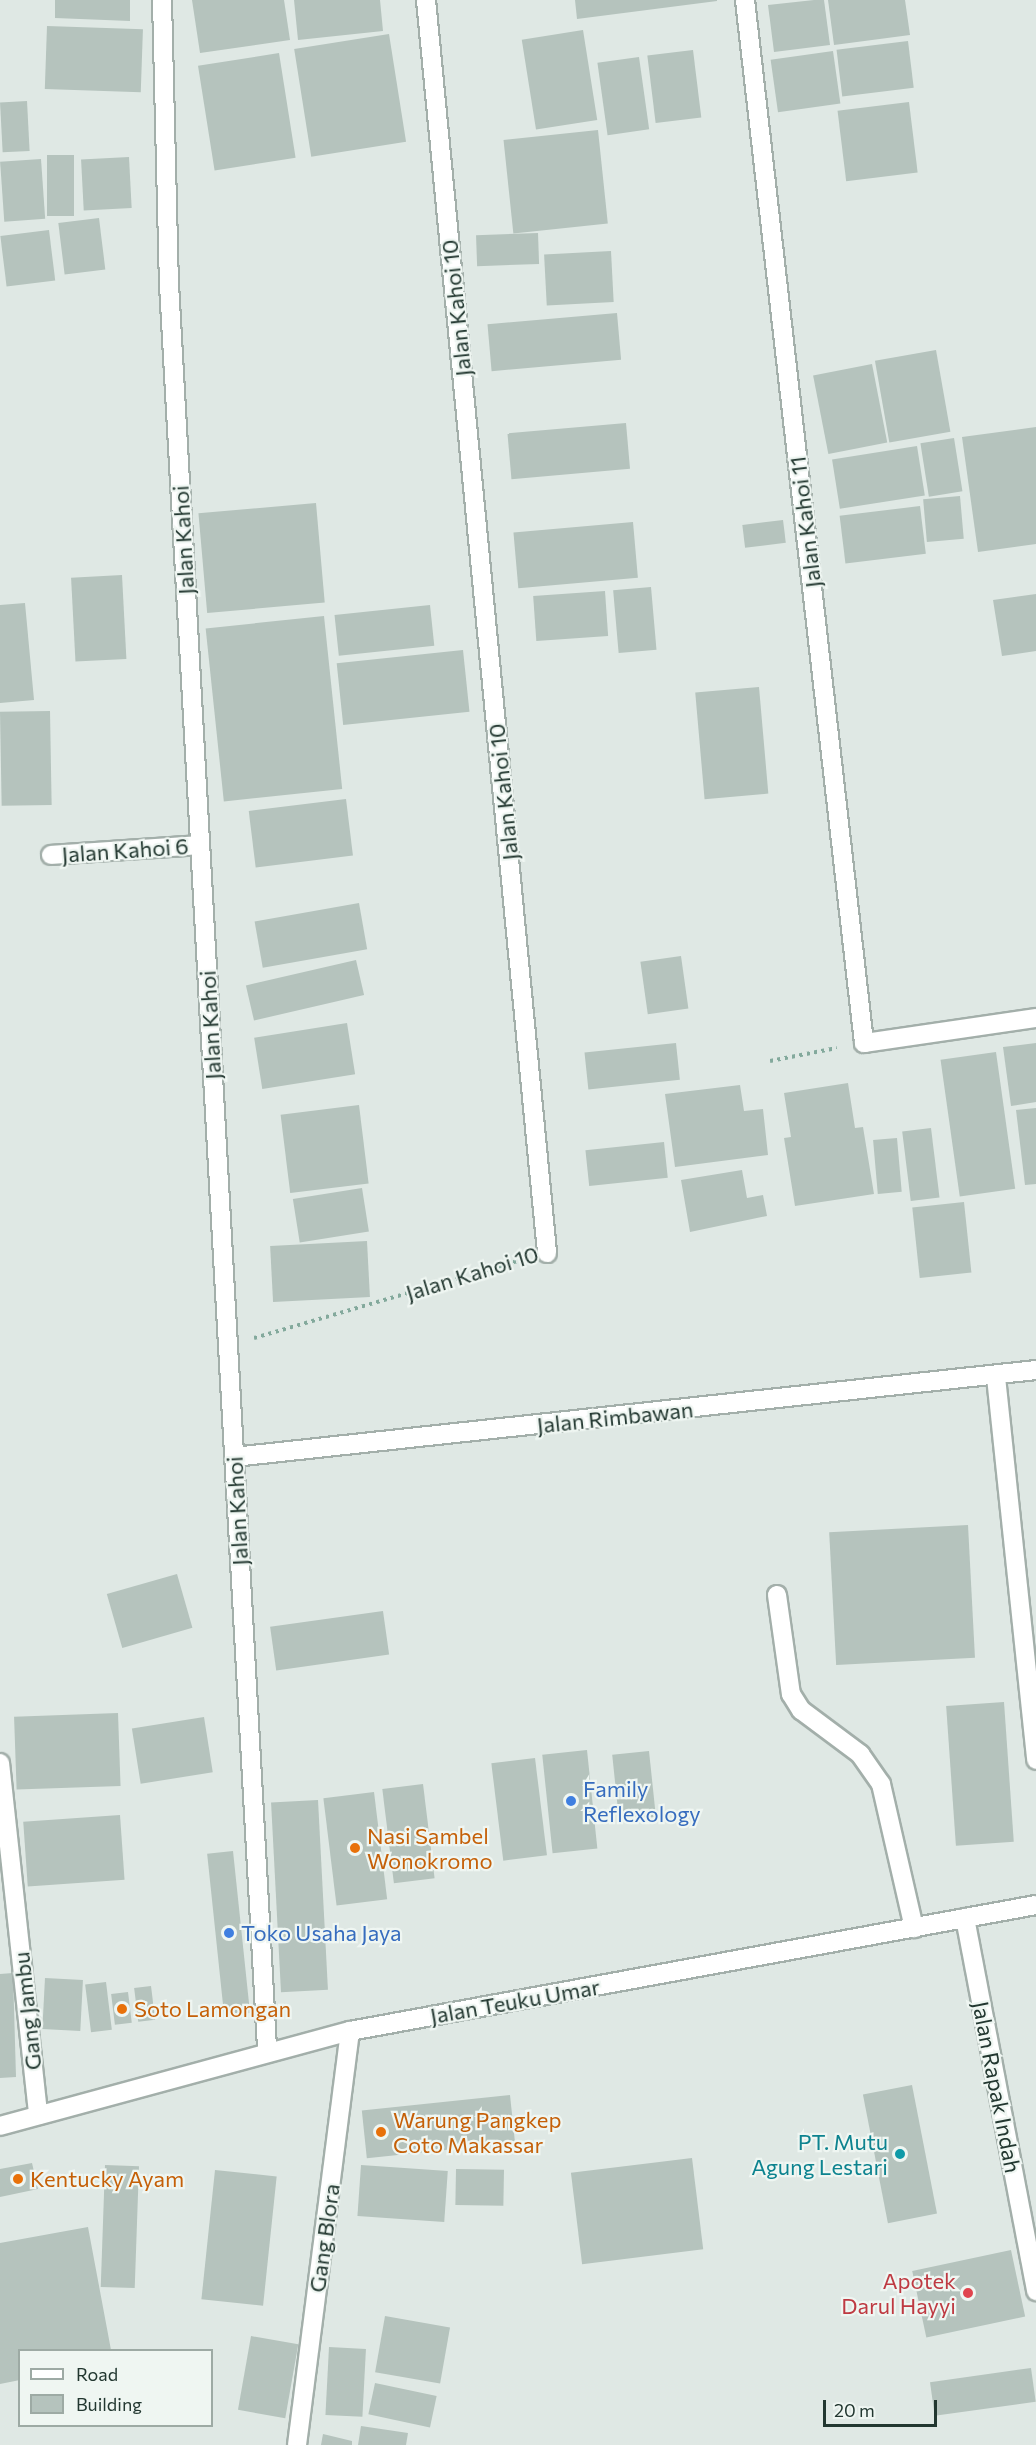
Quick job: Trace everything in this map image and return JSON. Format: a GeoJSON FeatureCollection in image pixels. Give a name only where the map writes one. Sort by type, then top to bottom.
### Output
{"type":"FeatureCollection","features":[{"type":"Feature","properties":{"kind":"street","name":"Jalan Kahoi"},"geometry":{"type":"LineString","coordinates":[[162,0],[169,284],[267,2050]]}},
{"type":"Feature","properties":{"kind":"street","name":"Jalan Kahoi 10"},"geometry":{"type":"LineString","coordinates":[[426,0],[547,1253]]}},
{"type":"Feature","properties":{"kind":"street","name":"Jalan Kahoi 11"},"geometry":{"type":"LineString","coordinates":[[745,0],[864,1043]]}},
{"type":"Feature","properties":{"kind":"street","name":"Jalan Kahoi 6"},"geometry":{"type":"LineString","coordinates":[[51,855],[200,845]]}},
{"type":"Feature","properties":{"kind":"street"},"geometry":{"type":"LineString","coordinates":[[864,1043],[1036,1018]]}},
{"type":"Feature","properties":{"kind":"street","name":"Jalan Rimbawan"},"geometry":{"type":"LineString","coordinates":[[234,1457],[996,1377],[1036,1370]]}},
{"type":"Feature","properties":{"kind":"street"},"geometry":{"type":"LineString","coordinates":[[996,1377],[1036,1760]]}},
{"type":"Feature","properties":{"kind":"street"},"geometry":{"type":"LineString","coordinates":[[777,1595],[791,1694],[801,1710],[860,1754],[881,1784],[914,1928]]}},
{"type":"Feature","properties":{"kind":"street","name":"Gang Jambu"},"geometry":{"type":"LineString","coordinates":[[0,1763],[38,2115]]}},
{"type":"Feature","properties":{"kind":"street","name":"Jalan Teuku Umar"},"geometry":{"type":"LineString","coordinates":[[0,2126],[267,2050],[350,2031],[1036,1905]]}},
{"type":"Feature","properties":{"kind":"street","name":"Jalan Rapak Indah"},"geometry":{"type":"LineString","coordinates":[[965,1918],[1036,2291]]}},
{"type":"Feature","properties":{"kind":"street","name":"Gang Blora"},"geometry":{"type":"LineString","coordinates":[[297,2445],[350,2031]]}},
{"type":"Feature","properties":{"kind":"path"},"geometry":{"type":"LineString","coordinates":[[770,1061],[864,1043]]}},
{"type":"Feature","properties":{"kind":"path","name":"Jalan Kahoi 10"},"geometry":{"type":"LineString","coordinates":[[228,1345],[547,1253]]}},
{"type":"Feature","properties":{"kind":"building"},"geometry":{"type":"Polygon","coordinates":[[[55,0],[130,0],[130,21],[55,18],[55,0]]]}},
{"type":"Feature","properties":{"kind":"building"},"geometry":{"type":"Polygon","coordinates":[[[192,0],[284,0],[290,40],[200,53],[192,0]]]}},
{"type":"Feature","properties":{"kind":"building"},"geometry":{"type":"Polygon","coordinates":[[[294,0],[380,0],[383,31],[298,40],[294,0]]]}},
{"type":"Feature","properties":{"kind":"building"},"geometry":{"type":"Polygon","coordinates":[[[575,0],[717,0],[717,1],[577,19],[575,0]]]}},
{"type":"Feature","properties":{"kind":"building"},"geometry":{"type":"Polygon","coordinates":[[[824,0],[830,45],[774,52],[768,5],[824,0]]]}},
{"type":"Feature","properties":{"kind":"building"},"geometry":{"type":"Polygon","coordinates":[[[828,0],[905,0],[910,35],[834,45],[828,0]]]}},
{"type":"Feature","properties":{"kind":"building"},"geometry":{"type":"Polygon","coordinates":[[[47,26],[143,29],[141,92],[45,89],[47,26]]]}},
{"type":"Feature","properties":{"kind":"building"},"geometry":{"type":"Polygon","coordinates":[[[583,30],[597,120],[536,130],[522,40],[583,30]]]}},
{"type":"Feature","properties":{"kind":"building"},"geometry":{"type":"Polygon","coordinates":[[[389,34],[406,142],[311,157],[294,49],[389,34]]]}},
{"type":"Feature","properties":{"kind":"building"},"geometry":{"type":"Polygon","coordinates":[[[908,41],[914,88],[842,96],[837,50],[908,41]]]}},
{"type":"Feature","properties":{"kind":"building"},"geometry":{"type":"Polygon","coordinates":[[[693,50],[701,117],[656,123],[647,56],[693,50]]]}},
{"type":"Feature","properties":{"kind":"building"},"geometry":{"type":"Polygon","coordinates":[[[833,51],[840,103],[778,112],[771,60],[833,51]]]}},
{"type":"Feature","properties":{"kind":"building"},"geometry":{"type":"Polygon","coordinates":[[[279,53],[296,158],[215,171],[198,66],[279,53]]]}},
{"type":"Feature","properties":{"kind":"building"},"geometry":{"type":"Polygon","coordinates":[[[639,57],[649,129],[608,135],[597,63],[639,57]]]}},
{"type":"Feature","properties":{"kind":"building"},"geometry":{"type":"Polygon","coordinates":[[[27,101],[30,151],[3,152],[0,102],[27,101]]]}},
{"type":"Feature","properties":{"kind":"building"},"geometry":{"type":"Polygon","coordinates":[[[909,102],[918,172],[846,181],[838,111],[909,102]]]}},
{"type":"Feature","properties":{"kind":"building"},"geometry":{"type":"Polygon","coordinates":[[[598,130],[608,223],[513,233],[504,140],[598,130]]]}},
{"type":"Feature","properties":{"kind":"building"},"geometry":{"type":"Polygon","coordinates":[[[47,155],[74,155],[74,216],[47,216],[47,155]]]}},
{"type":"Feature","properties":{"kind":"building"},"geometry":{"type":"Polygon","coordinates":[[[129,157],[132,208],[84,210],[81,160],[129,157]]]}},
{"type":"Feature","properties":{"kind":"building"},"geometry":{"type":"Polygon","coordinates":[[[41,159],[45,219],[4,222],[0,162],[41,159]]]}},
{"type":"Feature","properties":{"kind":"building"},"geometry":{"type":"Polygon","coordinates":[[[99,218],[105,270],[65,275],[58,223],[99,218]]]}},
{"type":"Feature","properties":{"kind":"building"},"geometry":{"type":"Polygon","coordinates":[[[49,230],[55,281],[7,287],[0,236],[49,230]]]}},
{"type":"Feature","properties":{"kind":"building"},"geometry":{"type":"Polygon","coordinates":[[[538,233],[539,264],[477,266],[476,235],[538,233]]]}},
{"type":"Feature","properties":{"kind":"building"},"geometry":{"type":"Polygon","coordinates":[[[611,251],[614,302],[547,305],[544,255],[611,251]]]}},
{"type":"Feature","properties":{"kind":"building"},"geometry":{"type":"Polygon","coordinates":[[[617,313],[621,360],[492,371],[487,324],[617,313]]]}},
{"type":"Feature","properties":{"kind":"building"},"geometry":{"type":"Polygon","coordinates":[[[936,350],[950,432],[889,443],[875,361],[936,350]]]}},
{"type":"Feature","properties":{"kind":"building"},"geometry":{"type":"Polygon","coordinates":[[[872,364],[887,443],[828,454],[813,375],[872,364]]]}},
{"type":"Feature","properties":{"kind":"building"},"geometry":{"type":"Polygon","coordinates":[[[626,423],[630,469],[511,479],[507,433],[626,423]]]}},
{"type":"Feature","properties":{"kind":"building"},"geometry":{"type":"Polygon","coordinates":[[[1036,427],[1036,544],[978,552],[962,437],[1036,427]]]}},
{"type":"Feature","properties":{"kind":"building"},"geometry":{"type":"Polygon","coordinates":[[[954,438],[962,491],[929,497],[920,443],[954,438]]]}},
{"type":"Feature","properties":{"kind":"building"},"geometry":{"type":"Polygon","coordinates":[[[917,446],[925,495],[840,509],[832,459],[917,446]]]}},
{"type":"Feature","properties":{"kind":"building"},"geometry":{"type":"Polygon","coordinates":[[[960,496],[964,539],[927,542],[923,499],[960,496]]]}},
{"type":"Feature","properties":{"kind":"building"},"geometry":{"type":"Polygon","coordinates":[[[316,503],[325,603],[207,613],[198,513],[316,503]]]}},
{"type":"Feature","properties":{"kind":"building"},"geometry":{"type":"Polygon","coordinates":[[[920,506],[926,554],[845,564],[840,516],[920,506]]]}},
{"type":"Feature","properties":{"kind":"building"},"geometry":{"type":"Polygon","coordinates":[[[783,520],[786,543],[745,548],[742,525],[783,520]]]}},
{"type":"Feature","properties":{"kind":"building"},"geometry":{"type":"Polygon","coordinates":[[[633,522],[638,578],[518,588],[513,532],[633,522]]]}},
{"type":"Feature","properties":{"kind":"building"},"geometry":{"type":"Polygon","coordinates":[[[122,575],[126,659],[75,662],[71,578],[122,575]]]}},
{"type":"Feature","properties":{"kind":"building"},"geometry":{"type":"Polygon","coordinates":[[[651,587],[656,650],[619,653],[613,590],[651,587]]]}},
{"type":"Feature","properties":{"kind":"building"},"geometry":{"type":"Polygon","coordinates":[[[605,591],[608,636],[536,641],[533,596],[605,591]]]}},
{"type":"Feature","properties":{"kind":"building"},"geometry":{"type":"Polygon","coordinates":[[[1036,594],[1036,651],[1002,656],[993,600],[1036,594]]]}},
{"type":"Feature","properties":{"kind":"building"},"geometry":{"type":"Polygon","coordinates":[[[25,603],[34,700],[0,703],[0,605],[25,603]]]}},
{"type":"Feature","properties":{"kind":"building"},"geometry":{"type":"Polygon","coordinates":[[[430,605],[434,646],[339,656],[335,615],[430,605]]]}},
{"type":"Feature","properties":{"kind":"building"},"geometry":{"type":"Polygon","coordinates":[[[324,616],[342,789],[224,801],[206,628],[324,616]]]}},
{"type":"Feature","properties":{"kind":"building"},"geometry":{"type":"Polygon","coordinates":[[[463,650],[469,712],[343,725],[337,663],[463,650]]]}},
{"type":"Feature","properties":{"kind":"building"},"geometry":{"type":"Polygon","coordinates":[[[759,687],[768,794],[705,799],[695,693],[759,687]]]}},
{"type":"Feature","properties":{"kind":"building"},"geometry":{"type":"Polygon","coordinates":[[[50,711],[52,805],[2,806],[0,712],[50,711]]]}},
{"type":"Feature","properties":{"kind":"building"},"geometry":{"type":"Polygon","coordinates":[[[346,799],[353,856],[256,868],[249,811],[346,799]]]}},
{"type":"Feature","properties":{"kind":"building"},"geometry":{"type":"Polygon","coordinates":[[[359,903],[367,949],[263,968],[255,921],[359,903]]]}},
{"type":"Feature","properties":{"kind":"building"},"geometry":{"type":"Polygon","coordinates":[[[681,956],[688,1008],[648,1014],[640,962],[681,956]]]}},
{"type":"Feature","properties":{"kind":"building"},"geometry":{"type":"Polygon","coordinates":[[[356,960],[364,995],[254,1020],[246,985],[356,960]]]}},
{"type":"Feature","properties":{"kind":"building"},"geometry":{"type":"Polygon","coordinates":[[[347,1023],[355,1074],[262,1089],[254,1038],[347,1023]]]}},
{"type":"Feature","properties":{"kind":"building"},"geometry":{"type":"Polygon","coordinates":[[[676,1043],[680,1080],[588,1089],[585,1053],[676,1043]]]}},
{"type":"Feature","properties":{"kind":"building"},"geometry":{"type":"Polygon","coordinates":[[[1036,1043],[1036,1102],[1011,1106],[1003,1047],[1036,1043]]]}},
{"type":"Feature","properties":{"kind":"building"},"geometry":{"type":"Polygon","coordinates":[[[996,1052],[1015,1189],[960,1196],[941,1060],[996,1052]]]}},
{"type":"Feature","properties":{"kind":"building"},"geometry":{"type":"Polygon","coordinates":[[[848,1083],[855,1128],[863,1127],[874,1194],[795,1206],[784,1138],[791,1137],[784,1093],[848,1083]]]}},
{"type":"Feature","properties":{"kind":"building"},"geometry":{"type":"Polygon","coordinates":[[[740,1085],[744,1111],[763,1109],[768,1155],[675,1167],[665,1094],[740,1085]]]}},
{"type":"Feature","properties":{"kind":"building"},"geometry":{"type":"Polygon","coordinates":[[[359,1105],[369,1183],[290,1193],[281,1115],[359,1105]]]}},
{"type":"Feature","properties":{"kind":"building"},"geometry":{"type":"Polygon","coordinates":[[[1036,1108],[1036,1184],[1025,1185],[1016,1110],[1036,1108]]]}},
{"type":"Feature","properties":{"kind":"building"},"geometry":{"type":"Polygon","coordinates":[[[931,1128],[940,1197],[911,1201],[902,1132],[931,1128]]]}},
{"type":"Feature","properties":{"kind":"building"},"geometry":{"type":"Polygon","coordinates":[[[897,1138],[902,1192],[878,1194],[873,1140],[897,1138]]]}},
{"type":"Feature","properties":{"kind":"building"},"geometry":{"type":"Polygon","coordinates":[[[664,1142],[668,1178],[589,1186],[585,1150],[664,1142]]]}},
{"type":"Feature","properties":{"kind":"building"},"geometry":{"type":"Polygon","coordinates":[[[742,1170],[747,1198],[763,1195],[767,1216],[690,1232],[681,1180],[742,1170]]]}},
{"type":"Feature","properties":{"kind":"building"},"geometry":{"type":"Polygon","coordinates":[[[362,1188],[369,1231],[300,1242],[293,1199],[362,1188]]]}},
{"type":"Feature","properties":{"kind":"building"},"geometry":{"type":"Polygon","coordinates":[[[964,1202],[971,1273],[920,1278],[912,1207],[964,1202]]]}},
{"type":"Feature","properties":{"kind":"building"},"geometry":{"type":"Polygon","coordinates":[[[367,1241],[370,1297],[273,1302],[270,1246],[367,1241]]]}},
{"type":"Feature","properties":{"kind":"building"},"geometry":{"type":"Polygon","coordinates":[[[968,1525],[975,1658],[836,1665],[829,1532],[968,1525]]]}},
{"type":"Feature","properties":{"kind":"building"},"geometry":{"type":"Polygon","coordinates":[[[177,1574],[192,1628],[122,1648],[107,1594],[177,1574]]]}},
{"type":"Feature","properties":{"kind":"building"},"geometry":{"type":"Polygon","coordinates":[[[383,1611],[389,1655],[276,1670],[270,1627],[383,1611]]]}},
{"type":"Feature","properties":{"kind":"building"},"geometry":{"type":"Polygon","coordinates":[[[1004,1702],[1014,1842],[956,1846],[946,1706],[1004,1702]]]}},
{"type":"Feature","properties":{"kind":"building"},"geometry":{"type":"Polygon","coordinates":[[[118,1713],[121,1786],[17,1790],[14,1717],[118,1713]]]}},
{"type":"Feature","properties":{"kind":"building"},"geometry":{"type":"Polygon","coordinates":[[[204,1717],[213,1772],[141,1784],[132,1728],[204,1717]]]}},
{"type":"Feature","properties":{"kind":"building","name":"Family Reflexology"},"geometry":{"type":"Polygon","coordinates":[[[587,1750],[597,1848],[553,1853],[542,1755],[587,1750]]]}},
{"type":"Feature","properties":{"kind":"building"},"geometry":{"type":"Polygon","coordinates":[[[649,1751],[656,1817],[619,1821],[612,1755],[649,1751]]]}},
{"type":"Feature","properties":{"kind":"building"},"geometry":{"type":"Polygon","coordinates":[[[535,1758],[547,1855],[503,1861],[491,1763],[535,1758]]]}},
{"type":"Feature","properties":{"kind":"building"},"geometry":{"type":"Polygon","coordinates":[[[423,1784],[435,1878],[394,1883],[382,1789],[423,1784]]]}},
{"type":"Feature","properties":{"kind":"building","name":"Nasi Sambel Wonokromo"},"geometry":{"type":"Polygon","coordinates":[[[374,1792],[387,1899],[337,1905],[323,1798],[374,1792]]]}},
{"type":"Feature","properties":{"kind":"building"},"geometry":{"type":"Polygon","coordinates":[[[318,1800],[328,1990],[281,1992],[271,1802],[318,1800]]]}},
{"type":"Feature","properties":{"kind":"building"},"geometry":{"type":"Polygon","coordinates":[[[120,1815],[125,1880],[28,1887],[23,1822],[120,1815]]]}},
{"type":"Feature","properties":{"kind":"building","name":"Toko Usaha Jaya"},"geometry":{"type":"Polygon","coordinates":[[[233,1851],[250,2013],[224,2016],[207,1854],[233,1851]]]}},
{"type":"Feature","properties":{"kind":"building"},"geometry":{"type":"Polygon","coordinates":[[[13,1973],[16,2077],[0,2078],[0,1974],[13,1973]]]}},
{"type":"Feature","properties":{"kind":"building"},"geometry":{"type":"Polygon","coordinates":[[[45,1978],[83,1980],[80,2031],[42,2029],[45,1978]]]}},
{"type":"Feature","properties":{"kind":"building"},"geometry":{"type":"Polygon","coordinates":[[[106,1982],[112,2030],[91,2032],[85,1985],[106,1982]]]}},
{"type":"Feature","properties":{"kind":"building"},"geometry":{"type":"Polygon","coordinates":[[[151,1986],[155,2020],[138,2022],[134,1988],[151,1986]]]}},
{"type":"Feature","properties":{"kind":"building","name":"Soto Lamongan"},"geometry":{"type":"Polygon","coordinates":[[[128,1992],[132,2023],[115,2025],[111,1994],[128,1992]]]}},
{"type":"Feature","properties":{"kind":"building","name":"PT. Mutu Agung Lestari"},"geometry":{"type":"Polygon","coordinates":[[[912,2085],[937,2214],[888,2223],[863,2095],[912,2085]]]}},
{"type":"Feature","properties":{"kind":"building"},"geometry":{"type":"Polygon","coordinates":[[[510,2095],[515,2143],[367,2158],[362,2111],[510,2095]]]}},
{"type":"Feature","properties":{"kind":"building"},"geometry":{"type":"Polygon","coordinates":[[[692,2158],[703,2249],[582,2264],[571,2173],[692,2158]]]}},
{"type":"Feature","properties":{"kind":"building","name":"Kentucky Ayam"},"geometry":{"type":"Polygon","coordinates":[[[32,2163],[38,2189],[0,2197],[0,2169],[32,2163]]]}},
{"type":"Feature","properties":{"kind":"building"},"geometry":{"type":"Polygon","coordinates":[[[105,2165],[139,2166],[135,2288],[101,2287],[105,2165]]]}},
{"type":"Feature","properties":{"kind":"building"},"geometry":{"type":"Polygon","coordinates":[[[361,2165],[448,2171],[444,2222],[357,2216],[361,2165]]]}},
{"type":"Feature","properties":{"kind":"building"},"geometry":{"type":"Polygon","coordinates":[[[456,2169],[504,2170],[503,2206],[455,2205],[456,2169]]]}},
{"type":"Feature","properties":{"kind":"building"},"geometry":{"type":"Polygon","coordinates":[[[215,2170],[277,2176],[263,2306],[201,2299],[215,2170]]]}},
{"type":"Feature","properties":{"kind":"building"},"geometry":{"type":"Polygon","coordinates":[[[88,2227],[111,2349],[18,2349],[18,2380],[0,2384],[0,2243],[88,2227]]]}},
{"type":"Feature","properties":{"kind":"building","name":"Apotek Darul Hayyi"},"geometry":{"type":"Polygon","coordinates":[[[1011,2250],[1025,2317],[926,2338],[912,2271],[1011,2250]]]}},
{"type":"Feature","properties":{"kind":"building"},"geometry":{"type":"Polygon","coordinates":[[[385,2316],[450,2327],[440,2384],[375,2372],[385,2316]]]}},
{"type":"Feature","properties":{"kind":"building"},"geometry":{"type":"Polygon","coordinates":[[[251,2336],[298,2344],[285,2418],[238,2410],[251,2336]]]}},
{"type":"Feature","properties":{"kind":"building"},"geometry":{"type":"Polygon","coordinates":[[[329,2347],[366,2349],[362,2417],[325,2415],[329,2347]]]}},
{"type":"Feature","properties":{"kind":"building"},"geometry":{"type":"Polygon","coordinates":[[[1031,2368],[1036,2402],[935,2416],[930,2382],[1031,2368]]]}},
{"type":"Feature","properties":{"kind":"building"},"geometry":{"type":"Polygon","coordinates":[[[375,2383],[437,2396],[430,2427],[368,2414],[375,2383]]]}},
{"type":"Feature","properties":{"kind":"building"},"geometry":{"type":"Polygon","coordinates":[[[361,2426],[408,2433],[406,2445],[358,2445],[361,2426]]]}},
{"type":"Feature","properties":{"kind":"building"},"geometry":{"type":"Polygon","coordinates":[[[323,2434],[352,2441],[352,2445],[321,2445],[323,2434]]]}},
{"type":"Feature","properties":{"kind":"place","name":"Family Reflexology"},"geometry":{"type":"Point","coordinates":[571,1801]}},
{"type":"Feature","properties":{"kind":"place","name":"Nasi Sambel Wonokromo"},"geometry":{"type":"Point","coordinates":[355,1848]}},
{"type":"Feature","properties":{"kind":"place","name":"Toko Usaha Jaya"},"geometry":{"type":"Point","coordinates":[229,1933]}},
{"type":"Feature","properties":{"kind":"place","name":"Soto Lamongan"},"geometry":{"type":"Point","coordinates":[122,2009]}},
{"type":"Feature","properties":{"kind":"place","name":"Warung Pangkep Coto Makassar"},"geometry":{"type":"Point","coordinates":[381,2132]}},
{"type":"Feature","properties":{"kind":"place","name":"PT. Mutu Agung Lestari"},"geometry":{"type":"Point","coordinates":[900,2154]}},
{"type":"Feature","properties":{"kind":"place","name":"Kentucky Ayam"},"geometry":{"type":"Point","coordinates":[18,2179]}},
{"type":"Feature","properties":{"kind":"place","name":"Apotek Darul Hayyi"},"geometry":{"type":"Point","coordinates":[968,2293]}}]}
